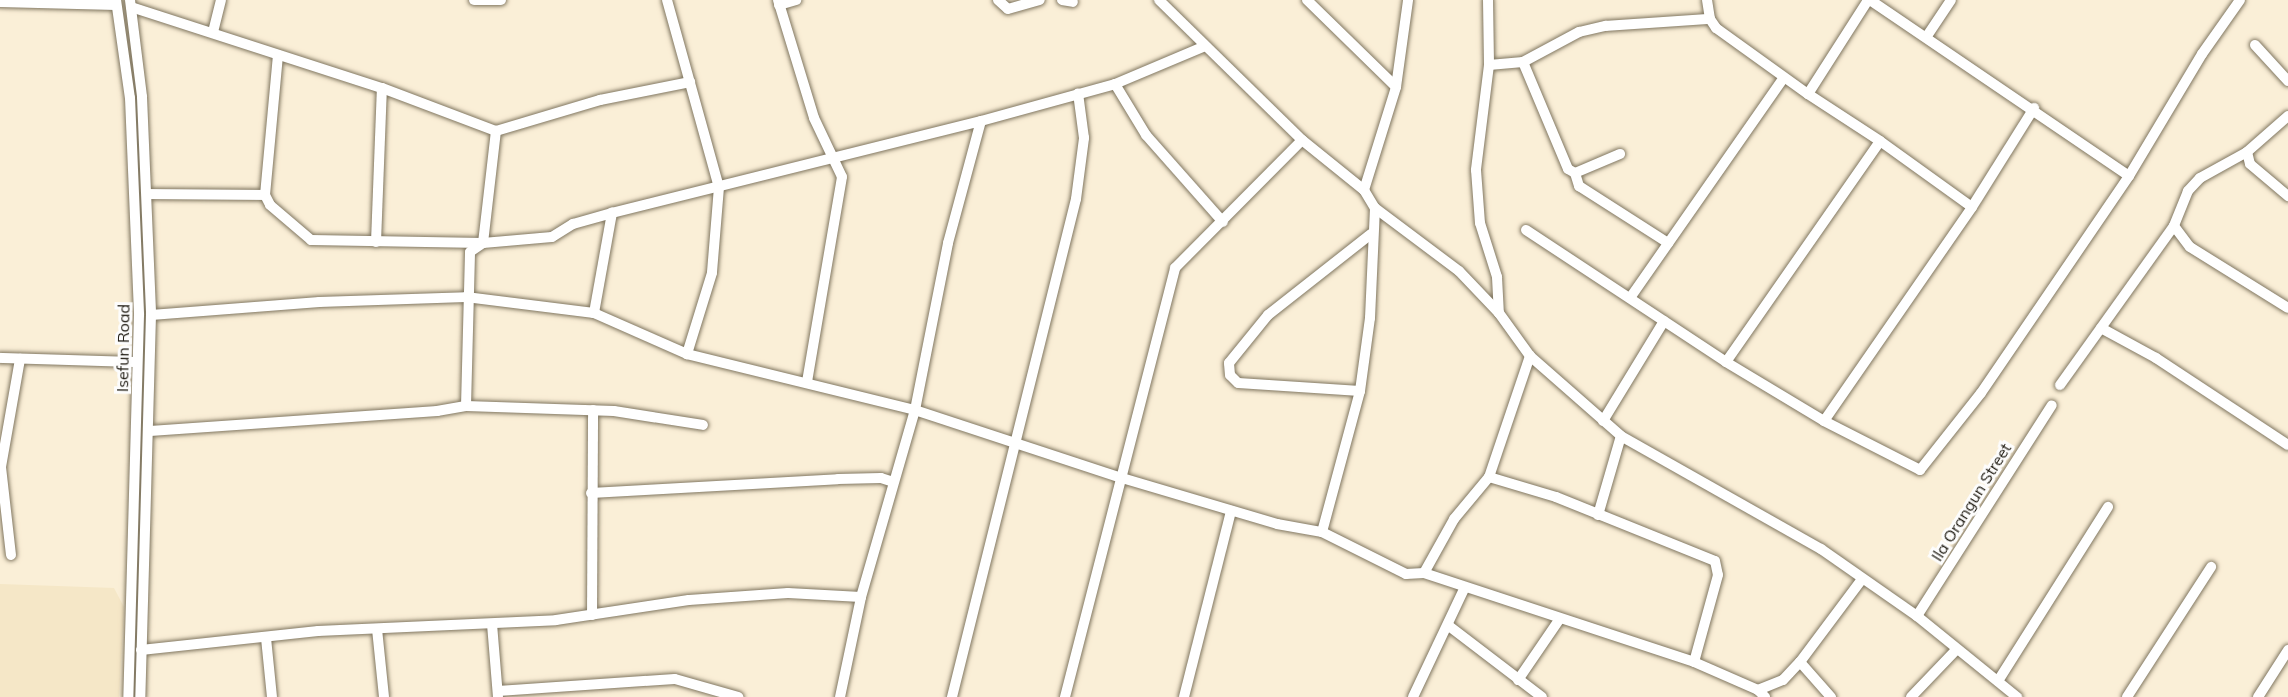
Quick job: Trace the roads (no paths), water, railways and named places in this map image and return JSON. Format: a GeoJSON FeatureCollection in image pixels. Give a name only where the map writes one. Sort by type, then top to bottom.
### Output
{"type":"FeatureCollection","features":[{"type":"Feature","properties":{"kind":"street"},"geometry":{"type":"LineString","coordinates":[[213,32],[221,0]]}},
{"type":"Feature","properties":{"kind":"street"},"geometry":{"type":"LineString","coordinates":[[474,0],[501,0]]}},
{"type":"Feature","properties":{"kind":"street"},"geometry":{"type":"LineString","coordinates":[[667,0],[718,187],[711,273],[687,354]]}},
{"type":"Feature","properties":{"kind":"street"},"geometry":{"type":"LineString","coordinates":[[796,0],[779,3],[814,118],[834,154],[842,177],[807,381]]}},
{"type":"Feature","properties":{"kind":"street"},"geometry":{"type":"LineString","coordinates":[[998,0],[1008,9],[1040,0]]}},
{"type":"Feature","properties":{"kind":"street"},"geometry":{"type":"LineString","coordinates":[[1159,0],[1203,47],[1302,140],[1365,190],[1375,208],[1459,271],[1499,313],[1530,356],[1621,436],[1821,549],[1917,616],[1956,650],[2017,697]]}},
{"type":"Feature","properties":{"kind":"street"},"geometry":{"type":"LineString","coordinates":[[1307,0],[1396,87]]}},
{"type":"Feature","properties":{"kind":"street"},"geometry":{"type":"LineString","coordinates":[[1365,190],[1396,87],[1408,0]]}},
{"type":"Feature","properties":{"kind":"street"},"geometry":{"type":"LineString","coordinates":[[1488,0],[1489,66],[1476,170],[1480,223],[1497,277],[1499,313]]}},
{"type":"Feature","properties":{"kind":"street"},"geometry":{"type":"LineString","coordinates":[[1707,0],[1710,19],[1783,79],[1880,141],[1972,207]]}},
{"type":"Feature","properties":{"kind":"street"},"geometry":{"type":"LineString","coordinates":[[1808,94],[1869,0],[2034,108],[2129,176]]}},
{"type":"Feature","properties":{"kind":"street"},"geometry":{"type":"LineString","coordinates":[[1927,36],[1951,0]]}},
{"type":"Feature","properties":{"kind":"street"},"geometry":{"type":"LineString","coordinates":[[1526,230],[1726,362],[1824,421],[1915,470],[1925,468],[1981,393],[2129,176],[2202,54],[2240,0]]}},
{"type":"Feature","properties":{"kind":"street"},"geometry":{"type":"LineString","coordinates":[[0,2],[116,3]]}},
{"type":"Feature","properties":{"kind":"street","name":"Isefun Road"},"geometry":{"type":"LineString","coordinates":[[116,3],[130,98],[136,195],[137,362],[128,697]]}},
{"type":"Feature","properties":{"kind":"street"},"geometry":{"type":"LineString","coordinates":[[130,4],[278,56],[382,87],[496,131],[600,100],[690,82]]}},
{"type":"Feature","properties":{"kind":"street","name":"Isefun Road"},"geometry":{"type":"LineString","coordinates":[[130,4],[148,194],[152,315],[140,697]]}},
{"type":"Feature","properties":{"kind":"street"},"geometry":{"type":"LineString","coordinates":[[1489,66],[1522,62],[1579,32],[1597,28],[1710,19]]}},
{"type":"Feature","properties":{"kind":"street"},"geometry":{"type":"LineString","coordinates":[[2255,45],[2288,81]]}},
{"type":"Feature","properties":{"kind":"street"},"geometry":{"type":"LineString","coordinates":[[278,56],[265,195],[270,205],[310,240],[483,243],[552,237],[573,224],[612,213],[718,187],[834,154],[981,121],[1115,84],[1203,47]]}},
{"type":"Feature","properties":{"kind":"street"},"geometry":{"type":"LineString","coordinates":[[1522,62],[1566,167],[1575,173],[1579,186],[1668,243]]}},
{"type":"Feature","properties":{"kind":"street"},"geometry":{"type":"LineString","coordinates":[[1630,298],[1783,79]]}},
{"type":"Feature","properties":{"kind":"street"},"geometry":{"type":"LineString","coordinates":[[1115,84],[1146,135],[1223,222]]}},
{"type":"Feature","properties":{"kind":"street"},"geometry":{"type":"LineString","coordinates":[[376,242],[382,87]]}},
{"type":"Feature","properties":{"kind":"street"},"geometry":{"type":"LineString","coordinates":[[952,697],[1076,199],[1084,138],[1078,93]]}},
{"type":"Feature","properties":{"kind":"street"},"geometry":{"type":"LineString","coordinates":[[1824,421],[1972,207],[2034,108]]}},
{"type":"Feature","properties":{"kind":"street"},"geometry":{"type":"LineString","coordinates":[[2060,385],[2174,226],[2188,191],[2200,177],[2247,152],[2288,116]]}},
{"type":"Feature","properties":{"kind":"street"},"geometry":{"type":"LineString","coordinates":[[840,697],[861,597],[915,410],[948,243],[981,121]]}},
{"type":"Feature","properties":{"kind":"street"},"geometry":{"type":"LineString","coordinates":[[466,406],[466,297],[470,252],[483,243],[496,131]]}},
{"type":"Feature","properties":{"kind":"street"},"geometry":{"type":"LineString","coordinates":[[1065,697],[1122,478],[1121,466],[1175,268],[1302,140]]}},
{"type":"Feature","properties":{"kind":"street"},"geometry":{"type":"LineString","coordinates":[[1726,362],[1880,141]]}},
{"type":"Feature","properties":{"kind":"street"},"geometry":{"type":"LineString","coordinates":[[2247,152],[2250,164],[2288,196]]}},
{"type":"Feature","properties":{"kind":"street"},"geometry":{"type":"LineString","coordinates":[[1575,173],[1620,154]]}},
{"type":"Feature","properties":{"kind":"street"},"geometry":{"type":"LineString","coordinates":[[148,194],[265,195]]}},
{"type":"Feature","properties":{"kind":"street"},"geometry":{"type":"LineString","coordinates":[[1322,532],[1360,391],[1370,318],[1371,234],[1375,208]]}},
{"type":"Feature","properties":{"kind":"street"},"geometry":{"type":"LineString","coordinates":[[594,313],[612,213]]}},
{"type":"Feature","properties":{"kind":"street"},"geometry":{"type":"LineString","coordinates":[[2174,226],[2190,247],[2288,308]]}},
{"type":"Feature","properties":{"kind":"street"},"geometry":{"type":"LineString","coordinates":[[1360,391],[1238,383],[1230,375],[1229,363],[1268,315],[1371,234]]}},
{"type":"Feature","properties":{"kind":"street"},"geometry":{"type":"LineString","coordinates":[[152,315],[319,302],[466,297],[594,313],[687,354],[807,381],[915,410],[1231,511],[1322,532],[1406,574],[1424,573],[1464,589],[1694,662],[1761,693],[1783,680],[1800,662],[1862,579]]}},
{"type":"Feature","properties":{"kind":"street"},"geometry":{"type":"LineString","coordinates":[[1604,421],[1664,321]]}},
{"type":"Feature","properties":{"kind":"street"},"geometry":{"type":"LineString","coordinates":[[2101,328],[2156,358],[2288,445]]}},
{"type":"Feature","properties":{"kind":"street"},"geometry":{"type":"LineString","coordinates":[[1424,573],[1454,519],[1489,477],[1530,356]]}},
{"type":"Feature","properties":{"kind":"street"},"geometry":{"type":"LineString","coordinates":[[0,358],[137,362]]}},
{"type":"Feature","properties":{"kind":"street"},"geometry":{"type":"LineString","coordinates":[[11,555],[2,459],[20,360]]}},
{"type":"Feature","properties":{"kind":"street","name":"Ila Orangun Street"},"geometry":{"type":"LineString","coordinates":[[1917,616],[2052,405]]}},
{"type":"Feature","properties":{"kind":"street"},"geometry":{"type":"LineString","coordinates":[[150,430],[437,411],[466,406],[593,410],[703,425]]}},
{"type":"Feature","properties":{"kind":"street"},"geometry":{"type":"LineString","coordinates":[[592,615],[593,410]]}},
{"type":"Feature","properties":{"kind":"street"},"geometry":{"type":"LineString","coordinates":[[1598,515],[1621,436]]}},
{"type":"Feature","properties":{"kind":"street"},"geometry":{"type":"LineString","coordinates":[[1489,477],[1556,497],[1598,515],[1703,553],[1715,561],[1718,575],[1694,662]]}},
{"type":"Feature","properties":{"kind":"street"},"geometry":{"type":"LineString","coordinates":[[591,493],[838,479],[881,478],[893,482]]}},
{"type":"Feature","properties":{"kind":"street"},"geometry":{"type":"LineString","coordinates":[[1998,681],[2108,507]]}},
{"type":"Feature","properties":{"kind":"street"},"geometry":{"type":"LineString","coordinates":[[1184,697],[1231,511]]}},
{"type":"Feature","properties":{"kind":"street"},"geometry":{"type":"LineString","coordinates":[[2127,697],[2211,567]]}},
{"type":"Feature","properties":{"kind":"street"},"geometry":{"type":"LineString","coordinates":[[1413,697],[1449,626],[1464,589]]}},
{"type":"Feature","properties":{"kind":"street"},"geometry":{"type":"LineString","coordinates":[[141,650],[435,623],[492,624],[592,615],[689,600],[788,593],[861,597]]}},
{"type":"Feature","properties":{"kind":"street"},"geometry":{"type":"LineString","coordinates":[[1518,680],[1559,620]]}},
{"type":"Feature","properties":{"kind":"street"},"geometry":{"type":"LineString","coordinates":[[492,624],[498,694],[675,679],[738,697]]}},
{"type":"Feature","properties":{"kind":"street"},"geometry":{"type":"LineString","coordinates":[[1449,626],[1542,697]]}},
{"type":"Feature","properties":{"kind":"street"},"geometry":{"type":"LineString","coordinates":[[377,629],[384,697]]}},
{"type":"Feature","properties":{"kind":"street"},"geometry":{"type":"LineString","coordinates":[[266,638],[272,697]]}},
{"type":"Feature","properties":{"kind":"street"},"geometry":{"type":"LineString","coordinates":[[1911,697],[1956,650]]}},
{"type":"Feature","properties":{"kind":"street"},"geometry":{"type":"LineString","coordinates":[[2258,697],[2288,650]]}},
{"type":"Feature","properties":{"kind":"street"},"geometry":{"type":"LineString","coordinates":[[1800,662],[1831,697]]}}]}
